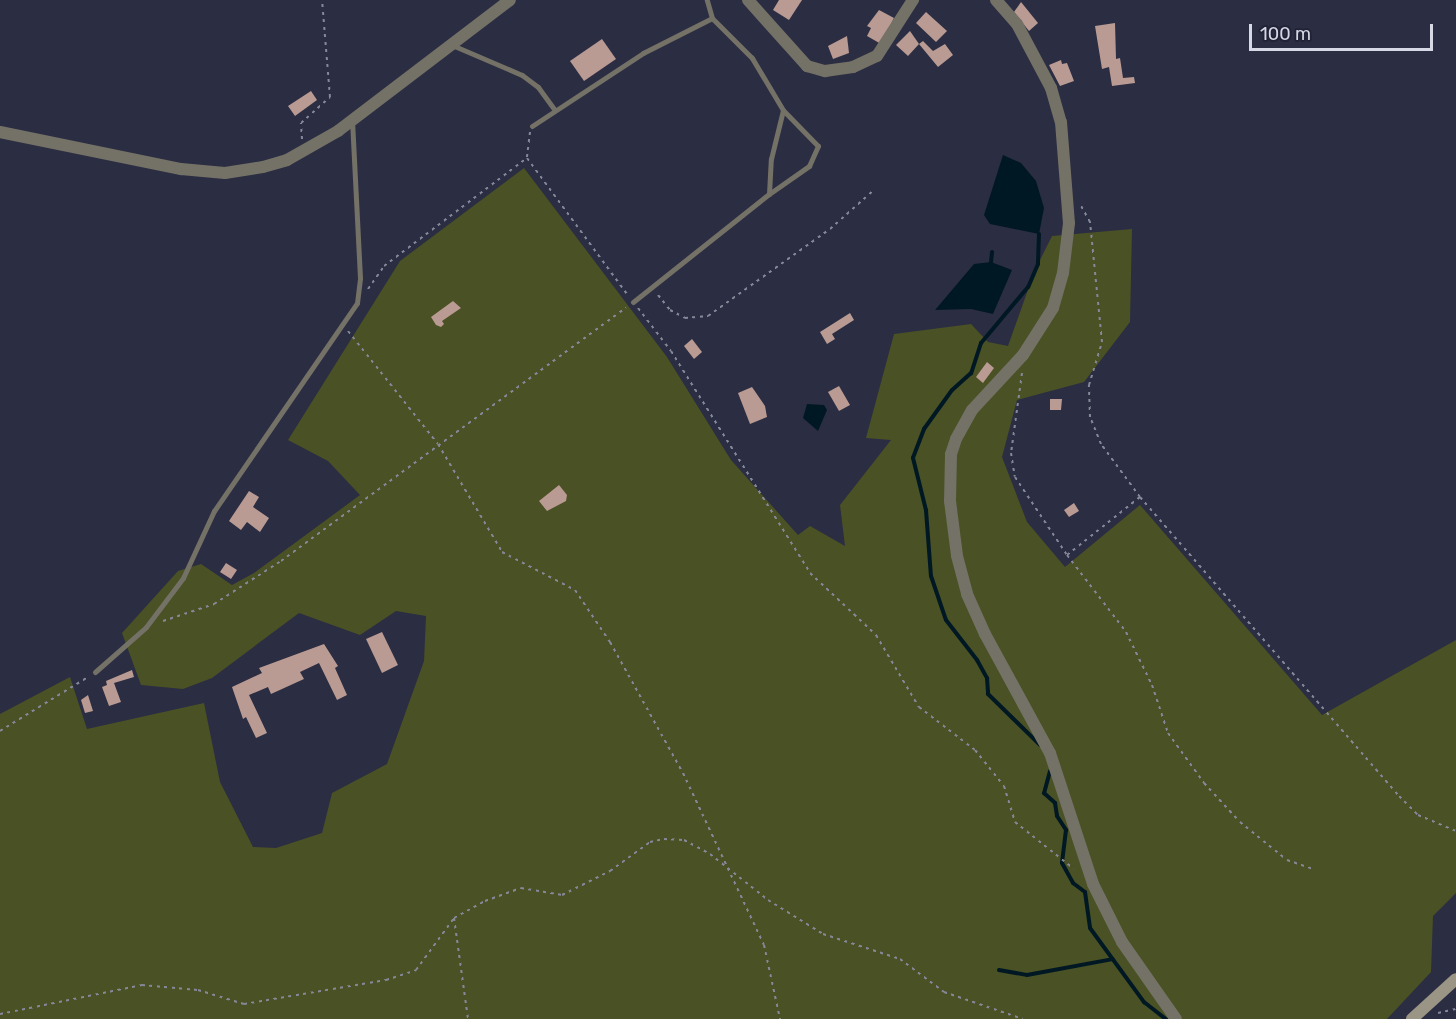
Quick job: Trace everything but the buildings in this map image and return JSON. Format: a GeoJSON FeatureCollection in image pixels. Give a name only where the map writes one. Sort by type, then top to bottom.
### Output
{"type":"FeatureCollection","features":[{"type":"Feature","properties":{"kind":"main road"},"geometry":{"type":"LineString","coordinates":[[1412,1019],[1456,979]]}},
{"type":"Feature","properties":{"kind":"street"},"geometry":{"type":"LineString","coordinates":[[0,132],[212,173],[263,167],[308,150],[352,120],[510,0]]}},
{"type":"Feature","properties":{"kind":"street"},"geometry":{"type":"LineString","coordinates":[[748,0],[807,66],[825,71],[853,67],[877,56],[913,0]]}},
{"type":"Feature","properties":{"kind":"street"},"geometry":{"type":"LineString","coordinates":[[996,0],[1017,24],[1041,63],[1059,111],[1066,156],[1069,223],[1064,273],[1053,308],[1023,355],[972,410],[956,439],[951,454],[950,501],[957,556],[967,594],[985,634],[1050,753],[1093,884],[1122,942],[1176,1019]]}},
{"type":"Feature","properties":{"kind":"lane"},"geometry":{"type":"LineString","coordinates":[[633,303],[808,166],[818,146],[783,110],[752,58],[712,18],[707,0]]}},
{"type":"Feature","properties":{"kind":"lane"},"geometry":{"type":"LineString","coordinates":[[532,126],[554,109],[643,53],[712,18]]}},
{"type":"Feature","properties":{"kind":"lane"},"geometry":{"type":"LineString","coordinates":[[452,45],[522,75],[538,87],[554,109]]}},
{"type":"Feature","properties":{"kind":"lane"},"geometry":{"type":"LineString","coordinates":[[770,194],[771,159],[783,110]]}},
{"type":"Feature","properties":{"kind":"lane"},"geometry":{"type":"LineString","coordinates":[[95,672],[146,627],[183,578],[214,511],[254,449],[357,303],[360,278],[352,120]]}},
{"type":"Feature","properties":{"kind":"path"},"geometry":{"type":"LineString","coordinates":[[308,150],[300,134],[301,123],[330,97],[322,0]]}},
{"type":"Feature","properties":{"kind":"path"},"geometry":{"type":"LineString","coordinates":[[532,126],[526,144],[527,158],[671,351],[810,573],[876,635],[920,707],[975,750],[1004,786],[1015,822],[1076,870]]}},
{"type":"Feature","properties":{"kind":"path"},"geometry":{"type":"LineString","coordinates":[[357,303],[384,266],[527,158]]}},
{"type":"Feature","properties":{"kind":"path"},"geometry":{"type":"LineString","coordinates":[[652,288],[670,310],[685,318],[708,316],[830,229],[874,190]]}},
{"type":"Feature","properties":{"kind":"path"},"geometry":{"type":"LineString","coordinates":[[1079,204],[1090,222],[1102,342],[1089,385],[1090,417],[1101,444],[1140,497],[1399,796],[1418,815],[1456,831]]}},
{"type":"Feature","properties":{"kind":"path"},"geometry":{"type":"LineString","coordinates":[[146,627],[214,604],[281,561],[633,303]]}},
{"type":"Feature","properties":{"kind":"path"},"geometry":{"type":"LineString","coordinates":[[343,325],[438,444],[502,552],[575,591],[610,642],[683,773],[764,945],[780,1019]]}},
{"type":"Feature","properties":{"kind":"path"},"geometry":{"type":"LineString","coordinates":[[1023,355],[1011,453],[1015,477],[1067,555],[1126,632],[1152,685],[1168,734],[1204,783],[1240,822],[1287,860],[1313,869]]}},
{"type":"Feature","properties":{"kind":"path"},"geometry":{"type":"LineString","coordinates":[[1067,555],[1140,497]]}},
{"type":"Feature","properties":{"kind":"path"},"geometry":{"type":"LineString","coordinates":[[0,731],[95,672]]}},
{"type":"Feature","properties":{"kind":"path"},"geometry":{"type":"LineString","coordinates":[[0,1014],[142,985],[198,990],[244,1004],[386,980],[416,970],[454,918],[485,901],[521,888],[562,895],[610,871],[650,842],[664,839],[684,840],[725,863],[768,900],[823,934],[900,958],[944,992],[1023,1019]]}},
{"type":"Feature","properties":{"kind":"path"},"geometry":{"type":"LineString","coordinates":[[454,918],[468,1019]]}},
{"type":"Feature","properties":{"kind":"green space"},"geometry":{"type":"Polygon","coordinates":[[[524,168],[667,357],[731,460],[798,535],[810,526],[845,546],[840,505],[891,440],[866,438],[894,334],[971,324],[988,342],[1008,346],[1035,270],[1052,236],[1132,229],[1130,322],[1084,382],[1017,400],[1002,457],[1027,522],[1065,567],[1140,505],[1322,715],[1456,640],[1456,893],[1433,916],[1431,972],[1387,1019],[0,1019],[0,714],[70,677],[87,729],[204,703],[220,782],[253,847],[276,848],[322,833],[332,793],[387,764],[424,661],[426,616],[396,611],[360,635],[299,613],[212,678],[183,689],[141,685],[122,633],[178,571],[201,564],[232,585],[254,573],[360,495],[328,461],[288,440],[400,261],[524,168]]]}},
{"type":"Feature","properties":{"kind":"water"},"geometry":{"type":"Polygon","coordinates":[[[1003,155],[1021,163],[1036,181],[1044,208],[1039,234],[990,224],[984,215],[1003,155]]]}},
{"type":"Feature","properties":{"kind":"water"},"geometry":{"type":"Polygon","coordinates":[[[991,262],[1012,270],[993,314],[971,309],[935,310],[974,264],[991,262]]]}},
{"type":"Feature","properties":{"kind":"water"},"geometry":{"type":"Polygon","coordinates":[[[807,404],[824,405],[827,410],[818,431],[803,418],[807,404]]]}},
{"type":"Feature","properties":{"kind":"waterway"},"geometry":{"type":"LineString","coordinates":[[1039,234],[1038,264],[1028,287],[981,343],[971,373],[952,390],[924,429],[913,458],[926,510],[931,576],[946,620],[977,660],[987,678],[988,694],[1040,745]]}},
{"type":"Feature","properties":{"kind":"waterway"},"geometry":{"type":"LineString","coordinates":[[991,262],[992,252]]}},
{"type":"Feature","properties":{"kind":"waterway"},"geometry":{"type":"LineString","coordinates":[[1050,771],[1044,793],[1055,803],[1057,816],[1066,830],[1062,863],[1073,883],[1085,892],[1090,928],[1144,1002],[1166,1019]]}},
{"type":"Feature","properties":{"kind":"waterway"},"geometry":{"type":"LineString","coordinates":[[999,970],[1027,975],[1113,959]]}}]}
